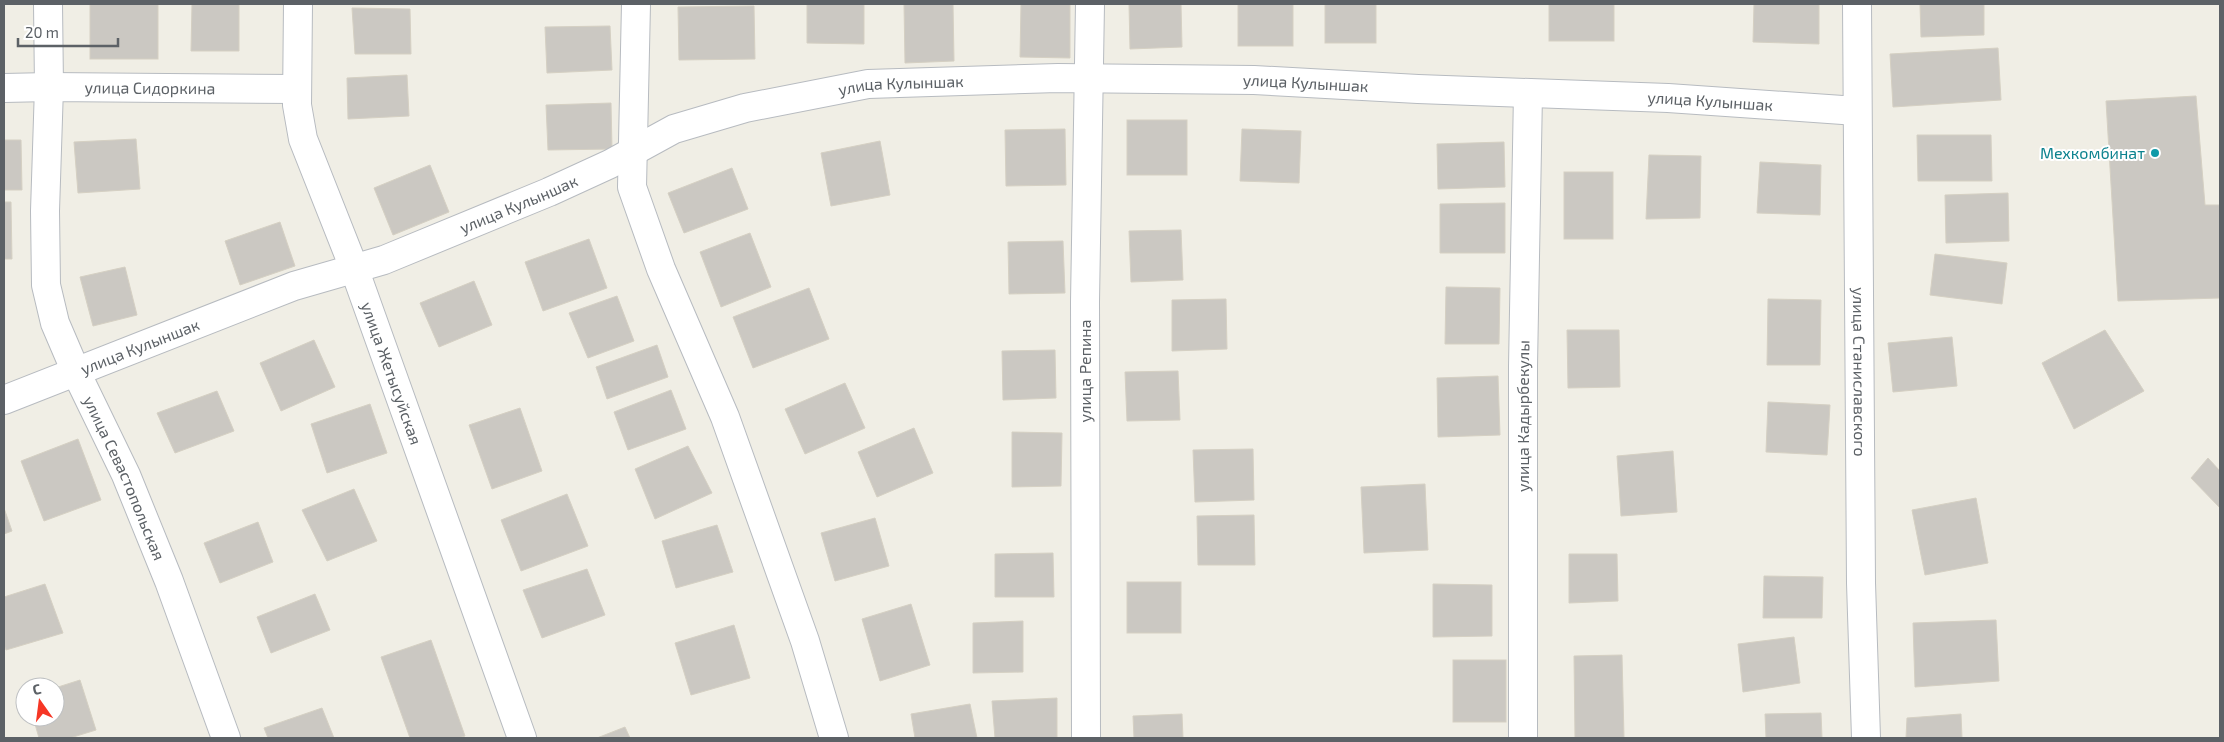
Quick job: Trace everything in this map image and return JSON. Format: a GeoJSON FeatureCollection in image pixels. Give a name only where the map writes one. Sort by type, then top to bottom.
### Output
{"type":"FeatureCollection","features":[{"type":"Feature","properties":{"kind":"street","name":"улица Севастопольская"},"geometry":{"type":"LineString","coordinates":[[48,4],[49,87],[45,211],[46,285],[55,323],[76,372],[126,475],[169,581],[226,738]]}},
{"type":"Feature","properties":{"kind":"street","name":"улица Жетысуйская"},"geometry":{"type":"LineString","coordinates":[[298,4],[297,105],[303,139],[354,268],[522,738]]}},
{"type":"Feature","properties":{"kind":"street"},"geometry":{"type":"LineString","coordinates":[[636,4],[632,187],[661,269],[725,417],[805,641],[834,738]]}},
{"type":"Feature","properties":{"kind":"street","name":"улица Репина"},"geometry":{"type":"LineString","coordinates":[[1086,738],[1085,302],[1090,4]]}},
{"type":"Feature","properties":{"kind":"street","name":"улица Станиславского"},"geometry":{"type":"LineString","coordinates":[[1858,4],[1856,110],[1861,583],[1866,738]]}},
{"type":"Feature","properties":{"kind":"street","name":"улица Кулыншак"},"geometry":{"type":"LineString","coordinates":[[4,400],[294,286],[384,260],[540,196],[633,152],[674,129],[745,108],[868,84],[1089,78],[1254,80],[1668,98],[1856,110]]}},
{"type":"Feature","properties":{"kind":"street","name":"улица Сидоркина"},"geometry":{"type":"LineString","coordinates":[[4,88],[297,89]]}},
{"type":"Feature","properties":{"kind":"street","name":"улица Кадырбекулы"},"geometry":{"type":"LineString","coordinates":[[1524,738],[1523,366],[1528,93]]}},
{"type":"Feature","properties":{"kind":"building"},"geometry":{"type":"Polygon","coordinates":[[[90,4],[158,4],[158,59],[90,59],[90,4]]]}},
{"type":"Feature","properties":{"kind":"building"},"geometry":{"type":"Polygon","coordinates":[[[192,4],[239,4],[239,51],[191,51],[192,4]]]}},
{"type":"Feature","properties":{"kind":"building"},"geometry":{"type":"Polygon","coordinates":[[[807,4],[864,4],[864,44],[807,43],[807,4]]]}},
{"type":"Feature","properties":{"kind":"building"},"geometry":{"type":"Polygon","coordinates":[[[904,4],[953,4],[954,61],[905,63],[904,4]]]}},
{"type":"Feature","properties":{"kind":"building"},"geometry":{"type":"Polygon","coordinates":[[[1021,4],[1070,4],[1070,58],[1020,57],[1021,4]]]}},
{"type":"Feature","properties":{"kind":"building"},"geometry":{"type":"Polygon","coordinates":[[[1129,4],[1181,4],[1182,47],[1130,49],[1129,4]]]}},
{"type":"Feature","properties":{"kind":"building"},"geometry":{"type":"Polygon","coordinates":[[[1238,4],[1293,4],[1293,46],[1238,46],[1238,4]]]}},
{"type":"Feature","properties":{"kind":"building"},"geometry":{"type":"Polygon","coordinates":[[[1325,4],[1376,4],[1376,43],[1325,43],[1325,4]]]}},
{"type":"Feature","properties":{"kind":"building"},"geometry":{"type":"Polygon","coordinates":[[[1549,4],[1614,4],[1614,41],[1549,41],[1549,4]]]}},
{"type":"Feature","properties":{"kind":"building"},"geometry":{"type":"Polygon","coordinates":[[[1754,4],[1819,4],[1819,44],[1753,42],[1754,4]]]}},
{"type":"Feature","properties":{"kind":"building"},"geometry":{"type":"Polygon","coordinates":[[[1920,4],[1984,4],[1984,35],[1921,37],[1920,4]]]}},
{"type":"Feature","properties":{"kind":"building"},"geometry":{"type":"Polygon","coordinates":[[[754,6],[755,59],[679,60],[678,7],[754,6]]]}},
{"type":"Feature","properties":{"kind":"building"},"geometry":{"type":"Polygon","coordinates":[[[352,8],[410,9],[411,54],[355,54],[352,8]]]}},
{"type":"Feature","properties":{"kind":"building"},"geometry":{"type":"Polygon","coordinates":[[[610,26],[612,70],[547,73],[545,27],[610,26]]]}},
{"type":"Feature","properties":{"kind":"building"},"geometry":{"type":"Polygon","coordinates":[[[1998,48],[2001,100],[1893,107],[1890,54],[1998,48]]]}},
{"type":"Feature","properties":{"kind":"building"},"geometry":{"type":"Polygon","coordinates":[[[407,75],[409,116],[348,119],[347,78],[407,75]]]}},
{"type":"Feature","properties":{"kind":"building","name":"Мехкомбинат"},"geometry":{"type":"Polygon","coordinates":[[[2196,96],[2205,205],[2220,205],[2220,298],[2118,301],[2106,101],[2196,96]]]}},
{"type":"Feature","properties":{"kind":"building"},"geometry":{"type":"Polygon","coordinates":[[[611,103],[612,149],[548,150],[546,105],[611,103]]]}},
{"type":"Feature","properties":{"kind":"building"},"geometry":{"type":"Polygon","coordinates":[[[1127,120],[1187,120],[1187,175],[1127,175],[1127,120]]]}},
{"type":"Feature","properties":{"kind":"building"},"geometry":{"type":"Polygon","coordinates":[[[1065,129],[1066,185],[1006,186],[1005,130],[1065,129]]]}},
{"type":"Feature","properties":{"kind":"building"},"geometry":{"type":"Polygon","coordinates":[[[1242,129],[1301,131],[1299,183],[1240,181],[1242,129]]]}},
{"type":"Feature","properties":{"kind":"building"},"geometry":{"type":"Polygon","coordinates":[[[1917,135],[1991,135],[1992,181],[1918,181],[1917,135]]]}},
{"type":"Feature","properties":{"kind":"building"},"geometry":{"type":"Polygon","coordinates":[[[136,139],[140,189],[78,193],[74,142],[136,139]]]}},
{"type":"Feature","properties":{"kind":"building"},"geometry":{"type":"Polygon","coordinates":[[[4,140],[21,140],[22,190],[4,190],[4,140]]]}},
{"type":"Feature","properties":{"kind":"building"},"geometry":{"type":"Polygon","coordinates":[[[880,141],[890,195],[831,206],[821,153],[880,141]]]}},
{"type":"Feature","properties":{"kind":"building"},"geometry":{"type":"Polygon","coordinates":[[[1504,142],[1505,187],[1438,189],[1437,144],[1504,142]]]}},
{"type":"Feature","properties":{"kind":"building"},"geometry":{"type":"Polygon","coordinates":[[[1649,155],[1701,156],[1700,218],[1646,219],[1649,155]]]}},
{"type":"Feature","properties":{"kind":"building"},"geometry":{"type":"Polygon","coordinates":[[[1760,162],[1821,165],[1820,215],[1757,213],[1760,162]]]}},
{"type":"Feature","properties":{"kind":"building"},"geometry":{"type":"Polygon","coordinates":[[[430,165],[449,212],[393,235],[374,188],[430,165]]]}},
{"type":"Feature","properties":{"kind":"building"},"geometry":{"type":"Polygon","coordinates":[[[732,168],[748,209],[684,233],[668,193],[732,168]]]}},
{"type":"Feature","properties":{"kind":"building"},"geometry":{"type":"Polygon","coordinates":[[[1564,172],[1613,172],[1613,239],[1564,239],[1564,172]]]}},
{"type":"Feature","properties":{"kind":"building"},"geometry":{"type":"Polygon","coordinates":[[[2008,193],[2009,241],[1946,243],[1945,195],[2008,193]]]}},
{"type":"Feature","properties":{"kind":"building"},"geometry":{"type":"Polygon","coordinates":[[[4,202],[11,202],[12,259],[4,259],[4,202]]]}},
{"type":"Feature","properties":{"kind":"building"},"geometry":{"type":"Polygon","coordinates":[[[1505,203],[1505,253],[1440,253],[1440,204],[1505,203]]]}},
{"type":"Feature","properties":{"kind":"building"},"geometry":{"type":"Polygon","coordinates":[[[280,222],[295,266],[240,285],[225,241],[280,222]]]}},
{"type":"Feature","properties":{"kind":"building"},"geometry":{"type":"Polygon","coordinates":[[[1181,230],[1183,280],[1131,282],[1129,231],[1181,230]]]}},
{"type":"Feature","properties":{"kind":"building"},"geometry":{"type":"Polygon","coordinates":[[[750,233],[771,287],[721,307],[700,252],[750,233]]]}},
{"type":"Feature","properties":{"kind":"building"},"geometry":{"type":"Polygon","coordinates":[[[589,239],[607,288],[543,311],[525,262],[589,239]]]}},
{"type":"Feature","properties":{"kind":"building"},"geometry":{"type":"Polygon","coordinates":[[[1063,241],[1065,293],[1009,294],[1008,242],[1063,241]]]}},
{"type":"Feature","properties":{"kind":"building"},"geometry":{"type":"Polygon","coordinates":[[[1935,254],[2007,263],[2002,304],[1930,295],[1935,254]]]}},
{"type":"Feature","properties":{"kind":"building"},"geometry":{"type":"Polygon","coordinates":[[[125,267],[137,315],[93,326],[80,277],[125,267]]]}},
{"type":"Feature","properties":{"kind":"building"},"geometry":{"type":"Polygon","coordinates":[[[474,281],[492,325],[439,347],[420,303],[474,281]]]}},
{"type":"Feature","properties":{"kind":"building"},"geometry":{"type":"Polygon","coordinates":[[[1446,287],[1500,288],[1499,344],[1445,344],[1446,287]]]}},
{"type":"Feature","properties":{"kind":"building"},"geometry":{"type":"Polygon","coordinates":[[[809,288],[829,339],[753,368],[733,317],[809,288]]]}},
{"type":"Feature","properties":{"kind":"building"},"geometry":{"type":"Polygon","coordinates":[[[617,296],[634,341],[588,358],[569,313],[617,296]]]}},
{"type":"Feature","properties":{"kind":"building"},"geometry":{"type":"Polygon","coordinates":[[[1226,299],[1227,349],[1172,351],[1172,300],[1226,299]]]}},
{"type":"Feature","properties":{"kind":"building"},"geometry":{"type":"Polygon","coordinates":[[[1768,299],[1821,300],[1820,365],[1767,365],[1768,299]]]}},
{"type":"Feature","properties":{"kind":"building"},"geometry":{"type":"Polygon","coordinates":[[[1567,330],[1619,330],[1620,387],[1568,388],[1567,330]]]}},
{"type":"Feature","properties":{"kind":"building"},"geometry":{"type":"Polygon","coordinates":[[[2105,330],[2144,391],[2074,429],[2042,363],[2105,330]]]}},
{"type":"Feature","properties":{"kind":"building"},"geometry":{"type":"Polygon","coordinates":[[[1952,337],[1957,386],[1893,392],[1888,343],[1952,337]]]}},
{"type":"Feature","properties":{"kind":"building"},"geometry":{"type":"Polygon","coordinates":[[[314,340],[335,387],[281,411],[260,363],[314,340]]]}},
{"type":"Feature","properties":{"kind":"building"},"geometry":{"type":"Polygon","coordinates":[[[657,345],[668,377],[607,399],[596,367],[657,345]]]}},
{"type":"Feature","properties":{"kind":"building"},"geometry":{"type":"Polygon","coordinates":[[[1055,350],[1056,398],[1003,400],[1002,351],[1055,350]]]}},
{"type":"Feature","properties":{"kind":"building"},"geometry":{"type":"Polygon","coordinates":[[[1178,371],[1180,420],[1127,421],[1125,372],[1178,371]]]}},
{"type":"Feature","properties":{"kind":"building"},"geometry":{"type":"Polygon","coordinates":[[[1498,376],[1500,435],[1438,437],[1437,378],[1498,376]]]}},
{"type":"Feature","properties":{"kind":"building"},"geometry":{"type":"Polygon","coordinates":[[[845,383],[865,428],[805,454],[785,409],[845,383]]]}},
{"type":"Feature","properties":{"kind":"building"},"geometry":{"type":"Polygon","coordinates":[[[671,390],[686,429],[628,450],[614,412],[671,390]]]}},
{"type":"Feature","properties":{"kind":"building"},"geometry":{"type":"Polygon","coordinates":[[[217,391],[234,431],[175,453],[157,413],[217,391]]]}},
{"type":"Feature","properties":{"kind":"building"},"geometry":{"type":"Polygon","coordinates":[[[1768,402],[1830,405],[1827,455],[1766,452],[1768,402]]]}},
{"type":"Feature","properties":{"kind":"building"},"geometry":{"type":"Polygon","coordinates":[[[370,404],[387,453],[327,473],[311,424],[370,404]]]}},
{"type":"Feature","properties":{"kind":"building"},"geometry":{"type":"Polygon","coordinates":[[[520,408],[542,471],[492,489],[469,425],[520,408]]]}},
{"type":"Feature","properties":{"kind":"building"},"geometry":{"type":"Polygon","coordinates":[[[914,428],[933,473],[877,497],[858,452],[914,428]]]}},
{"type":"Feature","properties":{"kind":"building"},"geometry":{"type":"Polygon","coordinates":[[[1012,432],[1062,433],[1061,486],[1012,487],[1012,432]]]}},
{"type":"Feature","properties":{"kind":"building"},"geometry":{"type":"Polygon","coordinates":[[[78,439],[101,500],[44,521],[21,461],[78,439]]]}},
{"type":"Feature","properties":{"kind":"building"},"geometry":{"type":"Polygon","coordinates":[[[688,446],[712,493],[655,519],[635,469],[688,446]]]}},
{"type":"Feature","properties":{"kind":"building"},"geometry":{"type":"Polygon","coordinates":[[[1253,449],[1254,500],[1195,502],[1193,450],[1253,449]]]}},
{"type":"Feature","properties":{"kind":"building"},"geometry":{"type":"Polygon","coordinates":[[[1673,451],[1677,512],[1621,516],[1617,456],[1673,451]]]}},
{"type":"Feature","properties":{"kind":"building"},"geometry":{"type":"Polygon","coordinates":[[[2208,458],[2220,471],[2220,508],[2191,478],[2208,458]]]}},
{"type":"Feature","properties":{"kind":"building"},"geometry":{"type":"Polygon","coordinates":[[[1425,484],[1428,550],[1364,553],[1361,487],[1425,484]]]}},
{"type":"Feature","properties":{"kind":"building"},"geometry":{"type":"Polygon","coordinates":[[[354,489],[377,541],[327,561],[302,510],[354,489]]]}},
{"type":"Feature","properties":{"kind":"building"},"geometry":{"type":"Polygon","coordinates":[[[567,494],[588,546],[521,571],[501,520],[567,494]]]}},
{"type":"Feature","properties":{"kind":"building"},"geometry":{"type":"Polygon","coordinates":[[[1976,498],[1988,563],[1925,575],[1912,510],[1976,498]]]}},
{"type":"Feature","properties":{"kind":"building"},"geometry":{"type":"Polygon","coordinates":[[[4,508],[12,531],[4,534],[4,508]]]}},
{"type":"Feature","properties":{"kind":"building"},"geometry":{"type":"Polygon","coordinates":[[[1254,515],[1255,565],[1198,565],[1197,516],[1254,515]]]}},
{"type":"Feature","properties":{"kind":"building"},"geometry":{"type":"Polygon","coordinates":[[[875,518],[889,566],[835,581],[821,533],[875,518]]]}},
{"type":"Feature","properties":{"kind":"building"},"geometry":{"type":"Polygon","coordinates":[[[258,522],[273,562],[220,583],[204,543],[258,522]]]}},
{"type":"Feature","properties":{"kind":"building"},"geometry":{"type":"Polygon","coordinates":[[[717,525],[733,572],[676,588],[662,541],[717,525]]]}},
{"type":"Feature","properties":{"kind":"building"},"geometry":{"type":"Polygon","coordinates":[[[1053,553],[1054,597],[995,597],[995,554],[1053,553]]]}},
{"type":"Feature","properties":{"kind":"building"},"geometry":{"type":"Polygon","coordinates":[[[1569,554],[1617,554],[1618,601],[1569,603],[1569,554]]]}},
{"type":"Feature","properties":{"kind":"building"},"geometry":{"type":"Polygon","coordinates":[[[587,569],[605,615],[542,638],[523,590],[587,569]]]}},
{"type":"Feature","properties":{"kind":"building"},"geometry":{"type":"Polygon","coordinates":[[[1764,576],[1823,577],[1822,618],[1763,618],[1764,576]]]}},
{"type":"Feature","properties":{"kind":"building"},"geometry":{"type":"Polygon","coordinates":[[[1127,582],[1181,582],[1181,633],[1127,633],[1127,582]]]}},
{"type":"Feature","properties":{"kind":"building"},"geometry":{"type":"Polygon","coordinates":[[[45,584],[63,633],[6,650],[4,645],[4,597],[45,584]]]}},
{"type":"Feature","properties":{"kind":"building"},"geometry":{"type":"Polygon","coordinates":[[[1433,584],[1492,585],[1492,636],[1433,637],[1433,584]]]}},
{"type":"Feature","properties":{"kind":"building"},"geometry":{"type":"Polygon","coordinates":[[[315,594],[330,630],[271,653],[257,617],[315,594]]]}},
{"type":"Feature","properties":{"kind":"building"},"geometry":{"type":"Polygon","coordinates":[[[911,604],[930,665],[880,681],[862,619],[911,604]]]}},
{"type":"Feature","properties":{"kind":"building"},"geometry":{"type":"Polygon","coordinates":[[[1996,620],[1999,681],[1915,687],[1913,623],[1996,620]]]}},
{"type":"Feature","properties":{"kind":"building"},"geometry":{"type":"Polygon","coordinates":[[[1023,621],[1023,672],[973,673],[973,623],[1023,621]]]}},
{"type":"Feature","properties":{"kind":"building"},"geometry":{"type":"Polygon","coordinates":[[[734,625],[750,678],[691,695],[675,643],[734,625]]]}},
{"type":"Feature","properties":{"kind":"building"},"geometry":{"type":"Polygon","coordinates":[[[1794,637],[1800,683],[1743,692],[1738,644],[1794,637]]]}},
{"type":"Feature","properties":{"kind":"building"},"geometry":{"type":"Polygon","coordinates":[[[431,640],[465,736],[458,738],[410,738],[381,657],[431,640]]]}},
{"type":"Feature","properties":{"kind":"building"},"geometry":{"type":"Polygon","coordinates":[[[1622,655],[1624,738],[1575,738],[1574,656],[1622,655]]]}},
{"type":"Feature","properties":{"kind":"building"},"geometry":{"type":"Polygon","coordinates":[[[1453,660],[1506,660],[1506,722],[1453,722],[1453,660]]]}},
{"type":"Feature","properties":{"kind":"building"},"geometry":{"type":"Polygon","coordinates":[[[80,680],[96,730],[70,738],[39,738],[36,727],[65,727],[65,685],[80,680]]]}},
{"type":"Feature","properties":{"kind":"building"},"geometry":{"type":"Polygon","coordinates":[[[1057,698],[1057,738],[995,738],[992,701],[1057,698]]]}},
{"type":"Feature","properties":{"kind":"building"},"geometry":{"type":"Polygon","coordinates":[[[970,704],[977,738],[915,738],[911,714],[970,704]]]}},
{"type":"Feature","properties":{"kind":"building"},"geometry":{"type":"Polygon","coordinates":[[[322,708],[334,738],[268,738],[264,728],[322,708]]]}},
{"type":"Feature","properties":{"kind":"building"},"geometry":{"type":"Polygon","coordinates":[[[1821,713],[1822,738],[1766,738],[1765,714],[1821,713]]]}},
{"type":"Feature","properties":{"kind":"building"},"geometry":{"type":"Polygon","coordinates":[[[1182,714],[1183,738],[1134,738],[1133,716],[1182,714]]]}},
{"type":"Feature","properties":{"kind":"building"},"geometry":{"type":"Polygon","coordinates":[[[1961,714],[1962,738],[1906,738],[1907,718],[1961,714]]]}},
{"type":"Feature","properties":{"kind":"building"},"geometry":{"type":"Polygon","coordinates":[[[625,727],[630,738],[597,738],[625,727]]]}},
{"type":"Feature","properties":{"kind":"place","name":"Мехкомбинат"},"geometry":{"type":"Point","coordinates":[2155,153]}}]}
